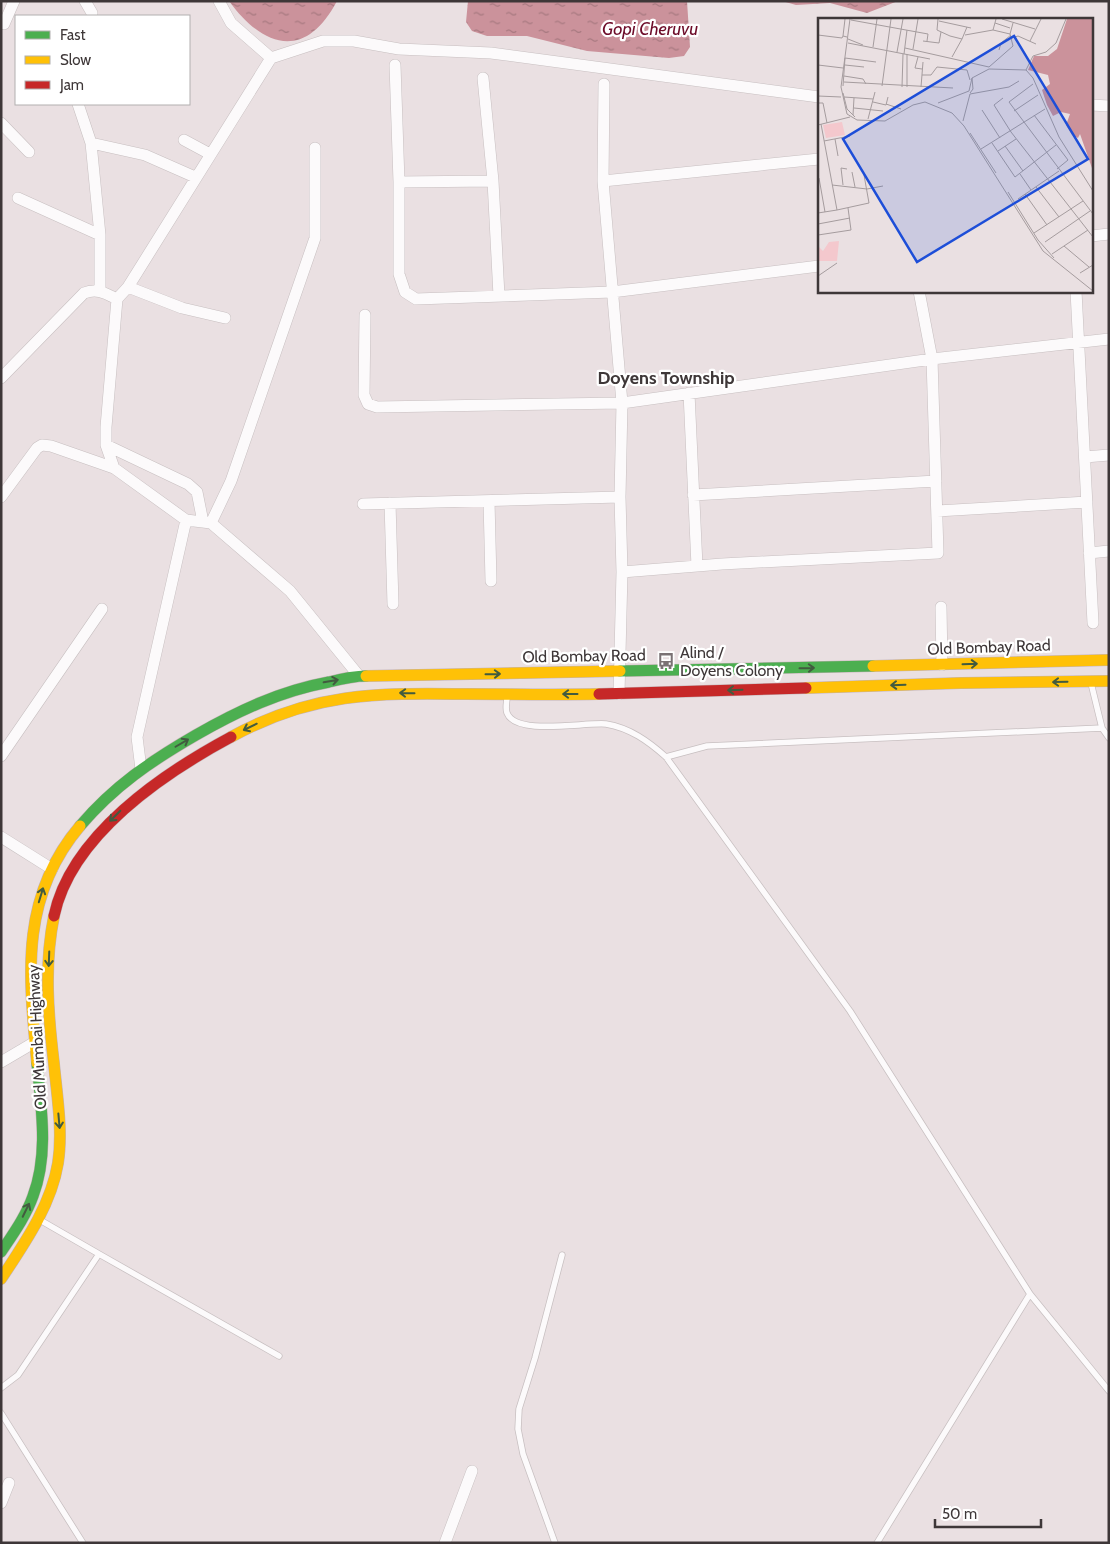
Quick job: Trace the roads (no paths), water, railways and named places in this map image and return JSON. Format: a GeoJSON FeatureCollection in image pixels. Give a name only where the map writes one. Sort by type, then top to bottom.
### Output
{"type":"FeatureCollection","features":[{"type":"Feature","properties":{"kind":"main road","name":"Old Bombay Road"},"geometry":{"type":"LineString","coordinates":[[141,768],[217,723],[255,704],[289,691],[359,676],[618,672],[1109,660]]}},
{"type":"Feature","properties":{"kind":"main road"},"geometry":{"type":"LineString","coordinates":[[508,694],[619,694],[1109,681]]}},
{"type":"Feature","properties":{"kind":"main road","name":"Old Mumbai Highway"},"geometry":{"type":"LineString","coordinates":[[1,1279],[38,1219],[49,1195],[58,1165],[60,1136],[48,978],[49,945],[60,895],[81,856],[99,832],[120,811],[152,785],[226,739],[263,721],[304,706],[354,695],[398,693],[508,694]]}},
{"type":"Feature","properties":{"kind":"main road","name":"Old Mumbai Highway"},"geometry":{"type":"LineString","coordinates":[[1,1252],[26,1212],[36,1189],[42,1163],[43,1135],[30,974],[31,942],[40,896],[52,869],[84,820],[106,797],[141,768]]}},
{"type":"Feature","properties":{"kind":"street"},"geometry":{"type":"LineString","coordinates":[[14,1],[2,24],[15,26]]}},
{"type":"Feature","properties":{"kind":"street"},"geometry":{"type":"LineString","coordinates":[[85,1],[92,13]]}},
{"type":"Feature","properties":{"kind":"street"},"geometry":{"type":"LineString","coordinates":[[219,1],[232,23],[271,58]]}},
{"type":"Feature","properties":{"kind":"street"},"geometry":{"type":"LineString","coordinates":[[114,468],[106,445],[117,299],[128,287],[271,58],[323,41],[354,42],[399,49],[491,53],[818,97]]}},
{"type":"Feature","properties":{"kind":"street"},"geometry":{"type":"LineString","coordinates":[[395,65],[399,182],[399,274],[405,292],[416,299],[612,292],[818,266]]}},
{"type":"Feature","properties":{"kind":"street"},"geometry":{"type":"LineString","coordinates":[[483,78],[493,181],[498,296]]}},
{"type":"Feature","properties":{"kind":"street"},"geometry":{"type":"LineString","coordinates":[[604,84],[603,181],[622,403],[620,497],[622,572],[618,672],[619,694]]}},
{"type":"Feature","properties":{"kind":"street"},"geometry":{"type":"LineString","coordinates":[[78,105],[91,144],[100,235],[100,290]]}},
{"type":"Feature","properties":{"kind":"street"},"geometry":{"type":"LineString","coordinates":[[1092,105],[1109,106]]}},
{"type":"Feature","properties":{"kind":"street"},"geometry":{"type":"LineString","coordinates":[[1,123],[29,152]]}},
{"type":"Feature","properties":{"kind":"street"},"geometry":{"type":"LineString","coordinates":[[184,140],[210,154]]}},
{"type":"Feature","properties":{"kind":"street"},"geometry":{"type":"LineString","coordinates":[[91,144],[145,155],[195,177]]}},
{"type":"Feature","properties":{"kind":"street"},"geometry":{"type":"LineString","coordinates":[[207,523],[230,481],[315,238],[315,148]]}},
{"type":"Feature","properties":{"kind":"street"},"geometry":{"type":"LineString","coordinates":[[603,181],[818,159]]}},
{"type":"Feature","properties":{"kind":"street"},"geometry":{"type":"LineString","coordinates":[[399,182],[493,181]]}},
{"type":"Feature","properties":{"kind":"street"},"geometry":{"type":"LineString","coordinates":[[18,198],[100,235]]}},
{"type":"Feature","properties":{"kind":"street"},"geometry":{"type":"LineString","coordinates":[[1092,236],[1109,234]]}},
{"type":"Feature","properties":{"kind":"street"},"geometry":{"type":"LineString","coordinates":[[128,287],[182,308],[225,318]]}},
{"type":"Feature","properties":{"kind":"street"},"geometry":{"type":"LineString","coordinates":[[1,378],[84,293],[91,290],[100,290],[117,299]]}},
{"type":"Feature","properties":{"kind":"street"},"geometry":{"type":"LineString","coordinates":[[622,572],[696,566],[938,553],[932,359],[918,292]]}},
{"type":"Feature","properties":{"kind":"street"},"geometry":{"type":"LineString","coordinates":[[1076,292],[1093,624]]}},
{"type":"Feature","properties":{"kind":"street"},"geometry":{"type":"LineString","coordinates":[[365,315],[364,395],[368,404],[377,407],[622,403],[932,359],[1109,339]]}},
{"type":"Feature","properties":{"kind":"street"},"geometry":{"type":"LineString","coordinates":[[689,392],[696,566]]}},
{"type":"Feature","properties":{"kind":"street"},"geometry":{"type":"LineString","coordinates":[[1,497],[37,448],[42,445],[51,446],[114,468],[186,520],[207,523],[290,591],[359,676]]}},
{"type":"Feature","properties":{"kind":"street"},"geometry":{"type":"LineString","coordinates":[[106,445],[188,484],[197,492],[207,523]]}},
{"type":"Feature","properties":{"kind":"street"},"geometry":{"type":"LineString","coordinates":[[1085,457],[1109,455]]}},
{"type":"Feature","properties":{"kind":"street"},"geometry":{"type":"LineString","coordinates":[[693,495],[936,481]]}},
{"type":"Feature","properties":{"kind":"street"},"geometry":{"type":"LineString","coordinates":[[363,504],[620,497]]}},
{"type":"Feature","properties":{"kind":"street"},"geometry":{"type":"LineString","coordinates":[[489,501],[491,581]]}},
{"type":"Feature","properties":{"kind":"street"},"geometry":{"type":"LineString","coordinates":[[937,510],[1087,502]]}},
{"type":"Feature","properties":{"kind":"street"},"geometry":{"type":"LineString","coordinates":[[390,503],[393,604]]}},
{"type":"Feature","properties":{"kind":"street"},"geometry":{"type":"LineString","coordinates":[[141,768],[137,737],[186,520]]}},
{"type":"Feature","properties":{"kind":"street"},"geometry":{"type":"LineString","coordinates":[[1089,553],[1109,551]]}},
{"type":"Feature","properties":{"kind":"street"},"geometry":{"type":"LineString","coordinates":[[941,607],[942,665]]}},
{"type":"Feature","properties":{"kind":"street"},"geometry":{"type":"LineString","coordinates":[[1,756],[102,608]]}},
{"type":"Feature","properties":{"kind":"street"},"geometry":{"type":"LineString","coordinates":[[1,838],[52,869]]}},
{"type":"Feature","properties":{"kind":"street"},"geometry":{"type":"LineString","coordinates":[[1,1062],[35,1042]]}},
{"type":"Feature","properties":{"kind":"street"},"geometry":{"type":"LineString","coordinates":[[446,1543],[472,1471]]}},
{"type":"Feature","properties":{"kind":"street"},"geometry":{"type":"LineString","coordinates":[[1,1504],[9,1483]]}},
{"type":"Feature","properties":{"kind":"lane"},"geometry":{"type":"LineString","coordinates":[[1090,681],[1102,728],[1109,738]]}},
{"type":"Feature","properties":{"kind":"lane"},"geometry":{"type":"LineString","coordinates":[[508,694],[506,711],[510,718],[522,725],[605,724],[646,739],[666,757],[850,1011],[1030,1294],[1109,1391]]}},
{"type":"Feature","properties":{"kind":"lane"},"geometry":{"type":"LineString","coordinates":[[666,757],[707,746],[1102,728]]}},
{"type":"Feature","properties":{"kind":"lane"},"geometry":{"type":"LineString","coordinates":[[38,1219],[279,1356]]}},
{"type":"Feature","properties":{"kind":"lane"},"geometry":{"type":"LineString","coordinates":[[1,1388],[18,1375],[99,1254]]}},
{"type":"Feature","properties":{"kind":"lane"},"geometry":{"type":"LineString","coordinates":[[555,1543],[523,1454],[518,1429],[518,1409],[535,1358],[562,1254]]}},
{"type":"Feature","properties":{"kind":"lane"},"geometry":{"type":"LineString","coordinates":[[877,1543],[1030,1294]]}},
{"type":"Feature","properties":{"kind":"lane"},"geometry":{"type":"LineString","coordinates":[[1,1413],[83,1543]]}},
{"type":"Feature","properties":{"kind":"water"},"geometry":{"type":"Polygon","coordinates":[[[229,1],[337,1],[325,20],[312,33],[298,40],[284,41],[270,38],[256,30],[229,1]]]}},
{"type":"Feature","properties":{"kind":"water","name":"Gopi Cheruvu"},"geometry":{"type":"Polygon","coordinates":[[[468,1],[687,1],[690,47],[684,56],[669,58],[587,51],[527,36],[487,36],[472,31],[466,22],[468,1]]]}},
{"type":"Feature","properties":{"kind":"water"},"geometry":{"type":"Polygon","coordinates":[[[782,1],[898,1],[867,13],[830,3],[796,5],[782,1]]]}},
{"type":"Feature","properties":{"kind":"place","name":"Alind / Doyens Colony"},"geometry":{"type":"Point","coordinates":[666,661]}},
{"type":"Feature","properties":{"kind":"district","name":"Doyens Township"},"geometry":{"type":"Point","coordinates":[666,378]}}]}
